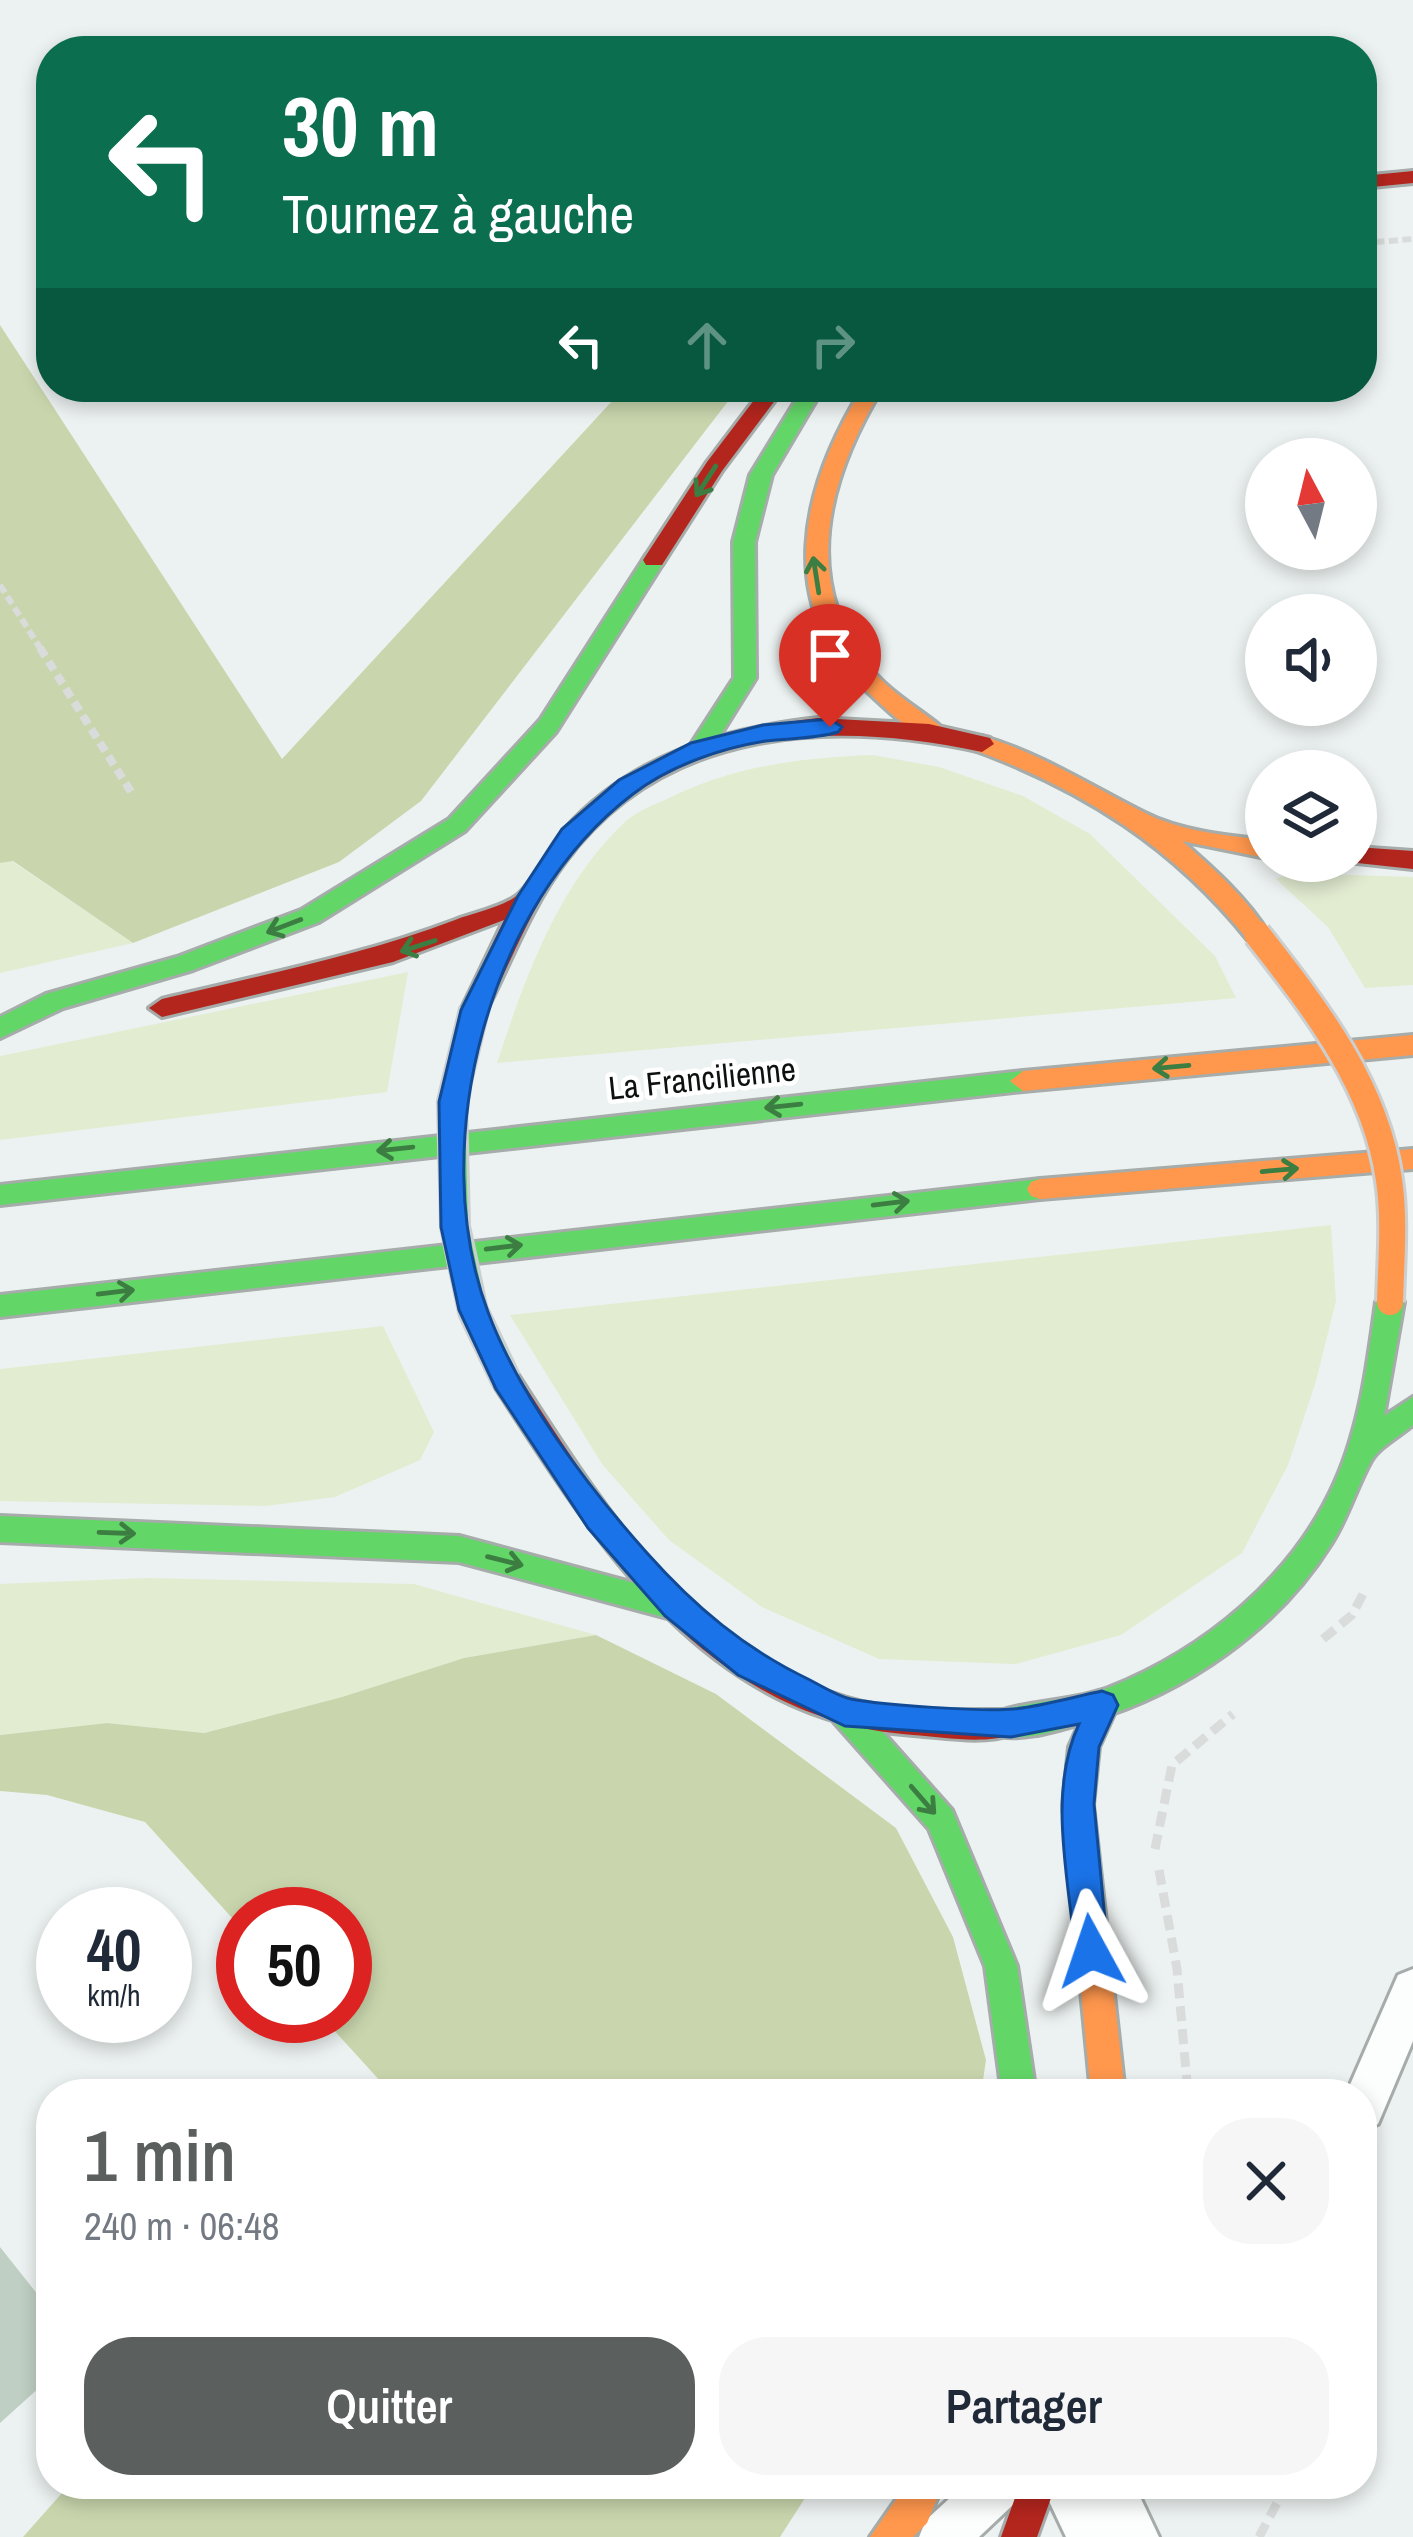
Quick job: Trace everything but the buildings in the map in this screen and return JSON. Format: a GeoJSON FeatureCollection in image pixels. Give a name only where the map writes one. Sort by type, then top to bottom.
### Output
{"type":"FeatureCollection","features":[{"type":"Feature","properties":{"kind":"main road"},"geometry":{"type":"LineString","coordinates":[[1377,181],[1413,177]]}},
{"type":"Feature","properties":{"kind":"main road"},"geometry":{"type":"LineString","coordinates":[[0,1031],[55,1001],[184,964],[310,916],[457,825],[548,726],[714,467],[764,402]]}},
{"type":"Feature","properties":{"kind":"main road"},"geometry":{"type":"LineString","coordinates":[[700,749],[745,678],[744,542],[761,475],[805,402]]}},
{"type":"Feature","properties":{"kind":"main road"},"geometry":{"type":"LineString","coordinates":[[862,402],[821,476],[811,544],[824,618],[861,671],[931,731]]}},
{"type":"Feature","properties":{"kind":"main road"},"geometry":{"type":"LineString","coordinates":[[800,727],[931,731],[1028,759],[1088,786],[1191,865],[1257,934],[1311,1000],[1359,1090],[1386,1157],[1392,1221],[1390,1302],[1362,1450],[1335,1513],[1290,1580],[1217,1648],[1102,1705],[1011,1724],[845,1712],[748,1666],[675,1607],[598,1519],[506,1380],[473,1310],[454,1227],[452,1102],[474,1010],[526,902],[570,836],[627,786],[700,749],[800,727]]}},
{"type":"Feature","properties":{"kind":"main road"},"geometry":{"type":"LineString","coordinates":[[1139,821],[1245,847]]}},
{"type":"Feature","properties":{"kind":"main road"},"geometry":{"type":"LineString","coordinates":[[1377,857],[1413,860]]}},
{"type":"Feature","properties":{"kind":"main road"},"geometry":{"type":"LineString","coordinates":[[131,1014],[353,966],[475,927],[526,902]]}},
{"type":"Feature","properties":{"kind":"main road"},"geometry":{"type":"LineString","coordinates":[[0,1031],[87,1020]]}},
{"type":"Feature","properties":{"kind":"main road","name":"La Francilienne"},"geometry":{"type":"LineString","coordinates":[[0,1195],[925,1090],[1413,1045]]}},
{"type":"Feature","properties":{"kind":"main road"},"geometry":{"type":"LineString","coordinates":[[0,1306],[943,1197],[1413,1160]]}},
{"type":"Feature","properties":{"kind":"main road"},"geometry":{"type":"LineString","coordinates":[[1362,1450],[1413,1409]]}},
{"type":"Feature","properties":{"kind":"main road"},"geometry":{"type":"LineString","coordinates":[[0,1529],[459,1549],[675,1607]]}},
{"type":"Feature","properties":{"kind":"main road"},"geometry":{"type":"LineString","coordinates":[[1102,1705],[1084,1747],[1078,1804],[1106,2079]]}},
{"type":"Feature","properties":{"kind":"main road"},"geometry":{"type":"LineString","coordinates":[[845,1712],[941,1820],[1001,1966],[1017,2079]]}},
{"type":"Feature","properties":{"kind":"main road"},"geometry":{"type":"LineString","coordinates":[[888,2537],[919,2499]]}},
{"type":"Feature","properties":{"kind":"main road"},"geometry":{"type":"LineString","coordinates":[[1019,2537],[1033,2499]]}},
{"type":"Feature","properties":{"kind":"street"},"geometry":{"type":"LineString","coordinates":[[1093,2499],[1114,2537]]}},
{"type":"Feature","properties":{"kind":"lane"},"geometry":{"type":"LineString","coordinates":[[1375,2079],[1413,1990]]}},
{"type":"Feature","properties":{"kind":"lane"},"geometry":{"type":"LineString","coordinates":[[943,2537],[984,2499]]}},
{"type":"Feature","properties":{"kind":"path"},"geometry":{"type":"LineString","coordinates":[[1377,242],[1413,239]]}},
{"type":"Feature","properties":{"kind":"path"},"geometry":{"type":"LineString","coordinates":[[0,585],[133,795]]}},
{"type":"Feature","properties":{"kind":"path"},"geometry":{"type":"LineString","coordinates":[[1316,1645],[1352,1615],[1373,1574]]}},
{"type":"Feature","properties":{"kind":"path"},"geometry":{"type":"LineString","coordinates":[[1187,2079],[1177,1969],[1155,1849],[1172,1765],[1244,1705]]}},
{"type":"Feature","properties":{"kind":"path"},"geometry":{"type":"LineString","coordinates":[[1259,2537],[1279,2499]]}},
{"type":"Feature","properties":{"kind":"green space"},"geometry":{"type":"Polygon","coordinates":[[[0,325],[36,380],[36,402],[50,402],[282,759],[611,402],[727,402],[421,801],[339,862],[133,943],[13,861],[0,863],[0,325]]]}},
{"type":"Feature","properties":{"kind":"green space"},"geometry":{"type":"Polygon","coordinates":[[[873,755],[939,767],[1023,796],[1090,834],[1215,956],[1236,998],[497,1063],[546,934],[581,873],[626,821],[692,788],[742,771],[873,755]]]}},
{"type":"Feature","properties":{"kind":"green space"},"geometry":{"type":"Polygon","coordinates":[[[12,861],[133,943],[0,973],[0,863],[12,861]]]}},
{"type":"Feature","properties":{"kind":"green space"},"geometry":{"type":"Polygon","coordinates":[[[1377,876],[1413,877],[1413,985],[1365,988],[1328,927],[1279,882],[1377,882],[1377,876]]]}},
{"type":"Feature","properties":{"kind":"green space"},"geometry":{"type":"Polygon","coordinates":[[[408,972],[387,1092],[0,1140],[0,1056],[408,972]]]}},
{"type":"Feature","properties":{"kind":"green space"},"geometry":{"type":"Polygon","coordinates":[[[1331,1225],[1336,1301],[1316,1381],[1288,1465],[1242,1553],[1121,1635],[1016,1664],[879,1659],[762,1607],[669,1540],[602,1464],[510,1315],[1331,1225]]]}},
{"type":"Feature","properties":{"kind":"green space"},"geometry":{"type":"Polygon","coordinates":[[[383,1326],[434,1432],[420,1460],[335,1497],[266,1506],[0,1501],[0,1369],[383,1326]]]}},
{"type":"Feature","properties":{"kind":"green space"},"geometry":{"type":"Polygon","coordinates":[[[146,1578],[414,1584],[596,1635],[464,1658],[342,1697],[203,1733],[107,1723],[0,1735],[0,1584],[146,1578]]]}},
{"type":"Feature","properties":{"kind":"green space"},"geometry":{"type":"Polygon","coordinates":[[[596,1635],[716,1694],[896,1828],[953,1937],[986,2060],[983,2079],[378,2079],[346,2043],[372,2043],[372,1887],[216,1887],[216,1900],[145,1822],[47,1795],[0,1791],[0,1735],[107,1723],[204,1733],[342,1697],[464,1658],[596,1635]]]}},
{"type":"Feature","properties":{"kind":"green space"},"geometry":{"type":"Polygon","coordinates":[[[57,2499],[804,2499],[780,2537],[23,2537],[57,2499]]]}},
{"type":"Feature","properties":{"kind":"traffic: fast"},"geometry":{"type":"LineString","coordinates":[[700,749],[745,678],[744,542],[761,475],[805,402]]}},
{"type":"Feature","properties":{"kind":"traffic: fast"},"geometry":{"type":"LineString","coordinates":[[0,1028],[55,1001],[184,964],[310,916],[457,825],[548,726],[654,560]]}},
{"type":"Feature","properties":{"kind":"traffic: fast"},"geometry":{"type":"LineString","coordinates":[[474,1010],[452,1102],[455,1227],[473,1311],[506,1380]]}},
{"type":"Feature","properties":{"kind":"traffic: fast"},"geometry":{"type":"LineString","coordinates":[[0,1195],[1023,1081]]}},
{"type":"Feature","properties":{"kind":"traffic: fast"},"geometry":{"type":"LineString","coordinates":[[0,1306],[1040,1189]]}},
{"type":"Feature","properties":{"kind":"traffic: fast"},"geometry":{"type":"LineString","coordinates":[[1002,1724],[1055,1717],[1108,1702],[1158,1680],[1248,1619],[1287,1580],[1320,1537],[1355,1468],[1374,1398],[1390,1302]]}},
{"type":"Feature","properties":{"kind":"traffic: fast"},"geometry":{"type":"LineString","coordinates":[[1362,1450],[1413,1409]]}},
{"type":"Feature","properties":{"kind":"traffic: fast"},"geometry":{"type":"LineString","coordinates":[[0,1529],[459,1549],[675,1607]]}},
{"type":"Feature","properties":{"kind":"traffic: fast"},"geometry":{"type":"LineString","coordinates":[[845,1712],[941,1820],[1001,1966],[1017,2079]]}},
{"type":"Feature","properties":{"kind":"traffic: slow"},"geometry":{"type":"LineString","coordinates":[[864,402],[835,456],[823,492],[816,528],[822,601],[837,637],[860,671],[931,731]]}},
{"type":"Feature","properties":{"kind":"traffic: slow"},"geometry":{"type":"LineString","coordinates":[[982,744],[1061,775],[1134,817],[1200,870],[1257,934]]}},
{"type":"Feature","properties":{"kind":"traffic: slow"},"geometry":{"type":"LineString","coordinates":[[1139,821],[1245,847]]}},
{"type":"Feature","properties":{"kind":"traffic: slow"},"geometry":{"type":"LineString","coordinates":[[1257,934],[1335,1041],[1366,1099],[1386,1161],[1391,1196],[1390,1302]]}},
{"type":"Feature","properties":{"kind":"traffic: slow"},"geometry":{"type":"LineString","coordinates":[[1023,1081],[1413,1045]]}},
{"type":"Feature","properties":{"kind":"traffic: slow"},"geometry":{"type":"LineString","coordinates":[[1040,1189],[1413,1159]]}},
{"type":"Feature","properties":{"kind":"traffic: slow"},"geometry":{"type":"LineString","coordinates":[[1103,1705],[1084,1747],[1078,1805],[1106,2079]]}},
{"type":"Feature","properties":{"kind":"traffic: slow"},"geometry":{"type":"LineString","coordinates":[[888,2537],[919,2499]]}},
{"type":"Feature","properties":{"kind":"traffic: jam"},"geometry":{"type":"LineString","coordinates":[[1377,181],[1413,177]]}},
{"type":"Feature","properties":{"kind":"traffic: jam"},"geometry":{"type":"LineString","coordinates":[[654,560],[714,467],[764,402]]}},
{"type":"Feature","properties":{"kind":"traffic: jam"},"geometry":{"type":"LineString","coordinates":[[474,1010],[517,919],[557,855],[613,796],[659,766],[709,745],[762,732],[818,726],[929,732],[982,744]]}},
{"type":"Feature","properties":{"kind":"traffic: jam"},"geometry":{"type":"LineString","coordinates":[[1377,857],[1413,860]]}},
{"type":"Feature","properties":{"kind":"traffic: jam"},"geometry":{"type":"LineString","coordinates":[[162,1008],[393,953],[526,902]]}},
{"type":"Feature","properties":{"kind":"traffic: jam"},"geometry":{"type":"LineString","coordinates":[[506,1380],[572,1481],[648,1579],[737,1660],[789,1690],[847,1712],[901,1720],[1002,1724]]}},
{"type":"Feature","properties":{"kind":"traffic: jam"},"geometry":{"type":"LineString","coordinates":[[1019,2537],[1033,2499]]}},
{"type":"Feature","properties":{"kind":"route"},"geometry":{"type":"LineString","coordinates":[[830,727],[800,727],[700,749],[627,786],[570,836],[526,902],[474,1010],[452,1102],[454,1227],[473,1310],[506,1380],[598,1519],[675,1607],[748,1666],[845,1712],[1011,1724],[1102,1705],[1084,1747],[1078,1804],[1091,1951]]}}]}
